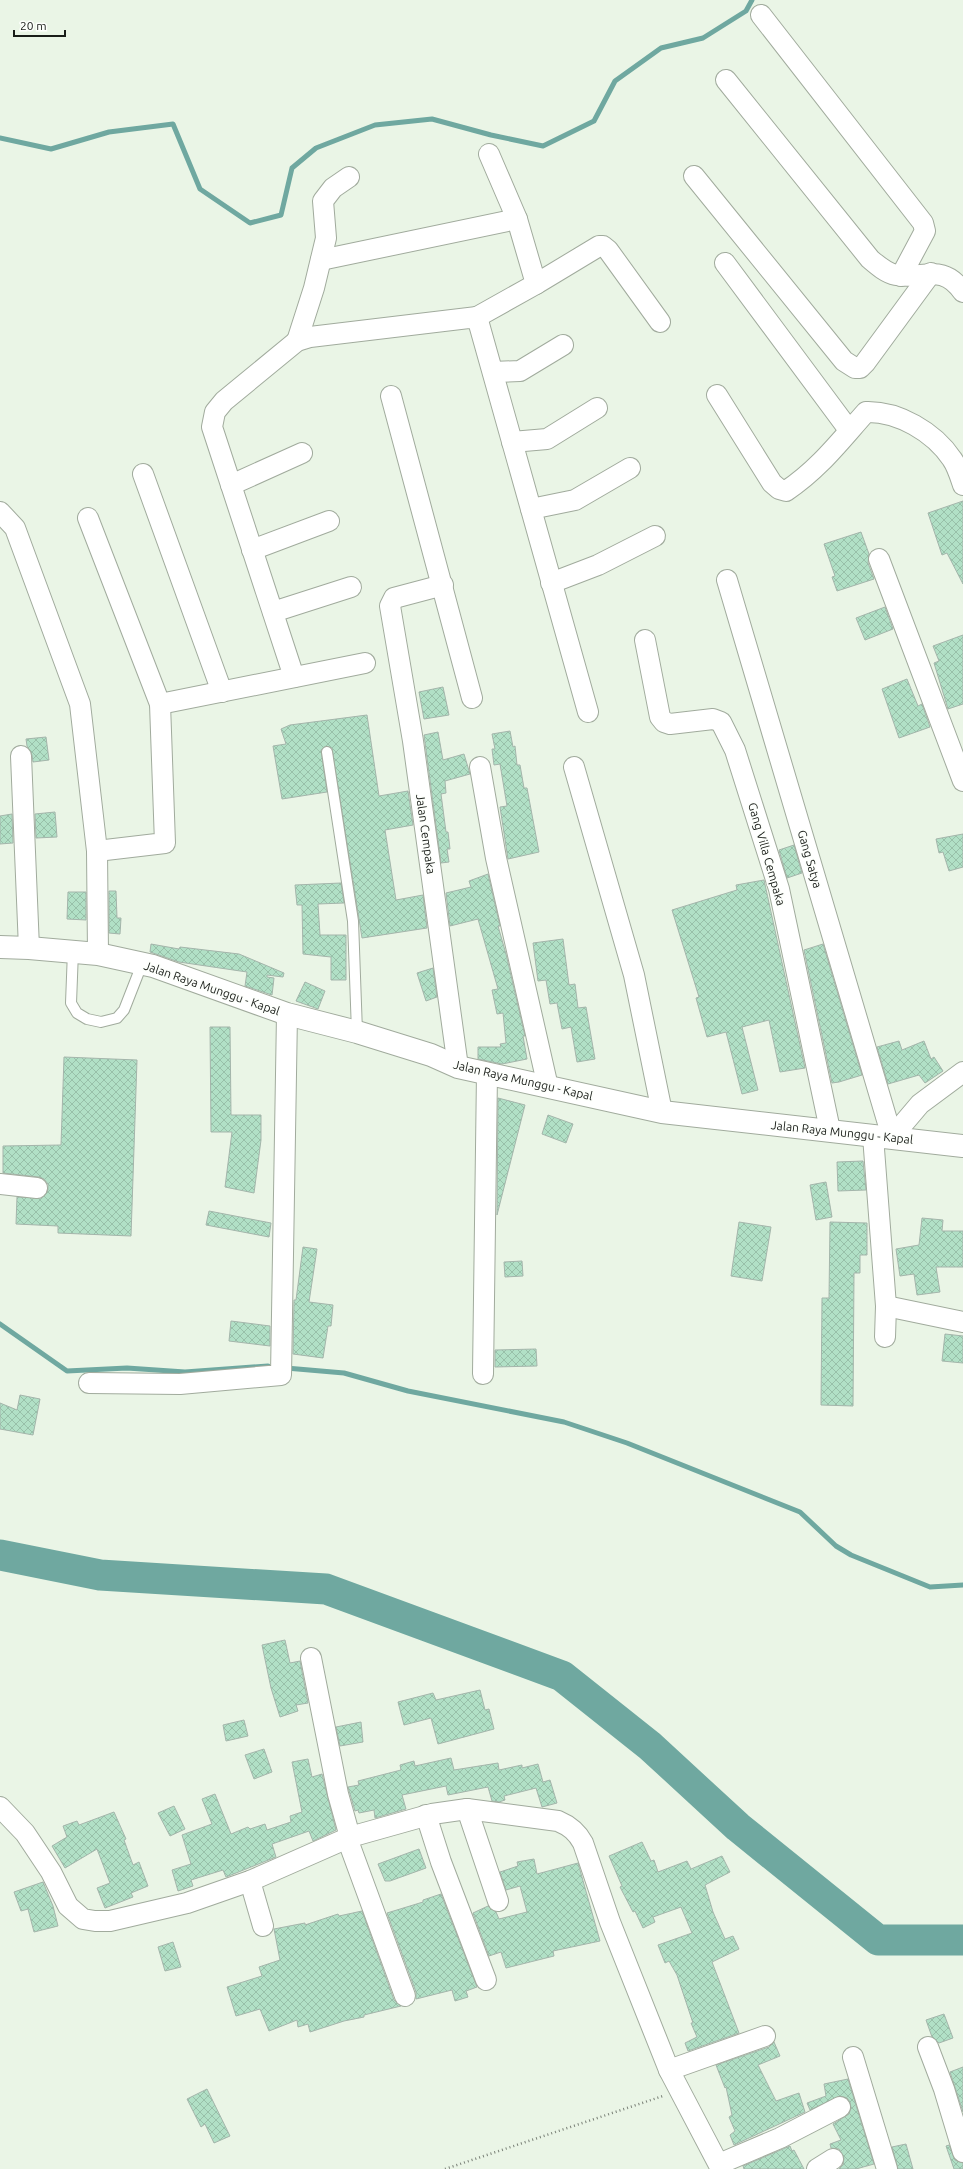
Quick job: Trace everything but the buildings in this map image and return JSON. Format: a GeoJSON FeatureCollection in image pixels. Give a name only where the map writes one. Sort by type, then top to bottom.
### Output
{"type":"FeatureCollection","features":[{"type":"Feature","properties":{"kind":"street"},"geometry":{"type":"LineString","coordinates":[[761,15],[923,223],[925,231],[901,276]]}},
{"type":"Feature","properties":{"kind":"street"},"geometry":{"type":"LineString","coordinates":[[726,80],[870,259],[888,272],[901,276],[931,273],[949,278],[958,284],[963,292]]}},
{"type":"Feature","properties":{"kind":"street"},"geometry":{"type":"LineString","coordinates":[[489,154],[517,219],[536,284]]}},
{"type":"Feature","properties":{"kind":"street"},"geometry":{"type":"LineString","coordinates":[[694,176],[844,361],[855,368],[860,368],[865,363],[931,273]]}},
{"type":"Feature","properties":{"kind":"street"},"geometry":{"type":"LineString","coordinates":[[297,341],[314,288],[326,238],[323,201],[333,188],[349,177]]}},
{"type":"Feature","properties":{"kind":"street"},"geometry":{"type":"LineString","coordinates":[[321,260],[517,219]]}},
{"type":"Feature","properties":{"kind":"street"},"geometry":{"type":"LineString","coordinates":[[294,677],[212,427],[215,412],[224,401],[297,341],[310,337],[477,316],[536,284],[599,246],[603,246],[608,250],[660,322]]}},
{"type":"Feature","properties":{"kind":"street"},"geometry":{"type":"LineString","coordinates":[[725,263],[849,430]]}},
{"type":"Feature","properties":{"kind":"street"},"geometry":{"type":"LineString","coordinates":[[477,316],[588,712]]}},
{"type":"Feature","properties":{"kind":"street"},"geometry":{"type":"LineString","coordinates":[[492,372],[520,371],[563,345]]}},
{"type":"Feature","properties":{"kind":"street"},"geometry":{"type":"LineString","coordinates":[[718,395],[769,478],[778,489],[786,491],[807,476],[866,412],[875,412],[902,418],[935,439],[953,459],[963,485]]}},
{"type":"Feature","properties":{"kind":"street"},"geometry":{"type":"LineString","coordinates":[[391,396],[443,585],[472,698]]}},
{"type":"Feature","properties":{"kind":"street"},"geometry":{"type":"LineString","coordinates":[[512,442],[547,439],[597,408]]}},
{"type":"Feature","properties":{"kind":"street"},"geometry":{"type":"LineString","coordinates":[[231,485],[302,453]]}},
{"type":"Feature","properties":{"kind":"street"},"geometry":{"type":"LineString","coordinates":[[531,509],[575,500],[630,468]]}},
{"type":"Feature","properties":{"kind":"street"},"geometry":{"type":"LineString","coordinates":[[143,474],[222,692]]}},
{"type":"Feature","properties":{"kind":"street"},"geometry":{"type":"LineString","coordinates":[[0,512],[15,528],[80,704],[97,851],[98,954]]}},
{"type":"Feature","properties":{"kind":"street"},"geometry":{"type":"LineString","coordinates":[[88,518],[160,704],[166,843],[97,851]]}},
{"type":"Feature","properties":{"kind":"street"},"geometry":{"type":"LineString","coordinates":[[252,550],[329,521]]}},
{"type":"Feature","properties":{"kind":"street"},"geometry":{"type":"LineString","coordinates":[[551,583],[598,565],[655,536]]}},
{"type":"Feature","properties":{"kind":"street"},"geometry":{"type":"LineString","coordinates":[[879,559],[963,781]]}},
{"type":"Feature","properties":{"kind":"street","name":"Gang Satya"},"geometry":{"type":"LineString","coordinates":[[727,580],[882,1137],[886,1306],[885,1337]]}},
{"type":"Feature","properties":{"kind":"street","name":"Jalan Cempaka"},"geometry":{"type":"LineString","coordinates":[[443,585],[394,598],[390,606],[412,741],[458,1067]]}},
{"type":"Feature","properties":{"kind":"street"},"geometry":{"type":"LineString","coordinates":[[273,612],[352,587]]}},
{"type":"Feature","properties":{"kind":"street","name":"Gang Villa Cempaka"},"geometry":{"type":"LineString","coordinates":[[645,640],[660,717],[664,722],[670,724],[713,719],[721,722],[735,750],[779,889],[830,1130]]}},
{"type":"Feature","properties":{"kind":"street"},"geometry":{"type":"LineString","coordinates":[[160,704],[365,663]]}},
{"type":"Feature","properties":{"kind":"street"},"geometry":{"type":"LineString","coordinates":[[21,756],[29,948]]}},
{"type":"Feature","properties":{"kind":"street"},"geometry":{"type":"LineString","coordinates":[[480,767],[496,858],[548,1087]]}},
{"type":"Feature","properties":{"kind":"street"},"geometry":{"type":"LineString","coordinates":[[574,767],[634,975],[662,1112]]}},
{"type":"Feature","properties":{"kind":"street","name":"Jalan Raya Munggu - Kapal"},"geometry":{"type":"LineString","coordinates":[[0,947],[73,951],[98,954],[142,964],[287,1014],[357,1032],[431,1056],[458,1067],[662,1112],[963,1146]]}},
{"type":"Feature","properties":{"kind":"street"},"geometry":{"type":"LineString","coordinates":[[89,1383],[180,1384],[281,1375],[287,1014]]}},
{"type":"Feature","properties":{"kind":"street"},"geometry":{"type":"LineString","coordinates":[[882,1137],[920,1104],[963,1072]]}},
{"type":"Feature","properties":{"kind":"street"},"geometry":{"type":"LineString","coordinates":[[483,1374],[487,1073]]}},
{"type":"Feature","properties":{"kind":"street"},"geometry":{"type":"LineString","coordinates":[[0,1184],[37,1188]]}},
{"type":"Feature","properties":{"kind":"street"},"geometry":{"type":"LineString","coordinates":[[886,1306],[963,1322]]}},
{"type":"Feature","properties":{"kind":"street"},"geometry":{"type":"LineString","coordinates":[[311,1658],[348,1838],[405,1996]]}},
{"type":"Feature","properties":{"kind":"street"},"geometry":{"type":"LineString","coordinates":[[0,1807],[25,1833],[51,1872],[68,1906],[83,1919],[110,1920],[187,1903],[250,1881],[348,1838],[426,1815],[467,1809],[558,1821],[578,1834],[610,1922],[669,2070],[720,2166],[780,2138],[840,2107]]}},
{"type":"Feature","properties":{"kind":"street"},"geometry":{"type":"LineString","coordinates":[[467,1809],[498,1901]]}},
{"type":"Feature","properties":{"kind":"street"},"geometry":{"type":"LineString","coordinates":[[426,1815],[486,1980]]}},
{"type":"Feature","properties":{"kind":"street"},"geometry":{"type":"LineString","coordinates":[[250,1881],[263,1926]]}},
{"type":"Feature","properties":{"kind":"street"},"geometry":{"type":"LineString","coordinates":[[669,2070],[765,2036]]}},
{"type":"Feature","properties":{"kind":"street"},"geometry":{"type":"LineString","coordinates":[[928,2047],[944,2089],[963,2152]]}},
{"type":"Feature","properties":{"kind":"street"},"geometry":{"type":"LineString","coordinates":[[853,2057],[887,2169]]}},
{"type":"Feature","properties":{"kind":"lane"},"geometry":{"type":"LineString","coordinates":[[327,752],[353,921],[357,1032]]}},
{"type":"Feature","properties":{"kind":"lane"},"geometry":{"type":"LineString","coordinates":[[73,951],[70,1003],[77,1012],[87,1019],[101,1022],[117,1018],[124,1010],[142,964]]}},
{"type":"Feature","properties":{"kind":"path"},"geometry":{"type":"LineString","coordinates":[[445,2169],[679,2091]]}},
{"type":"Feature","properties":{"kind":"waterway"},"geometry":{"type":"LineString","coordinates":[[0,138],[51,149],[109,132],[173,124],[200,189],[250,223],[281,215],[292,168],[316,148],[375,125],[432,119],[491,135],[543,146],[594,121],[615,81],[661,48],[703,38],[746,11],[752,0]]}},
{"type":"Feature","properties":{"kind":"waterway"},"geometry":{"type":"LineString","coordinates":[[0,1324],[67,1371],[127,1368],[185,1372],[268,1366]]}},
{"type":"Feature","properties":{"kind":"waterway"},"geometry":{"type":"LineString","coordinates":[[286,1368],[344,1373],[408,1391],[564,1422],[627,1443],[800,1512],[836,1546],[851,1555],[930,1587],[963,1585]]}},
{"type":"Feature","properties":{"kind":"waterway"},"geometry":{"type":"LineString","coordinates":[[0,1555],[100,1575],[326,1589],[562,1676],[650,1746],[738,1827],[878,1940],[963,1940]]}}]}
